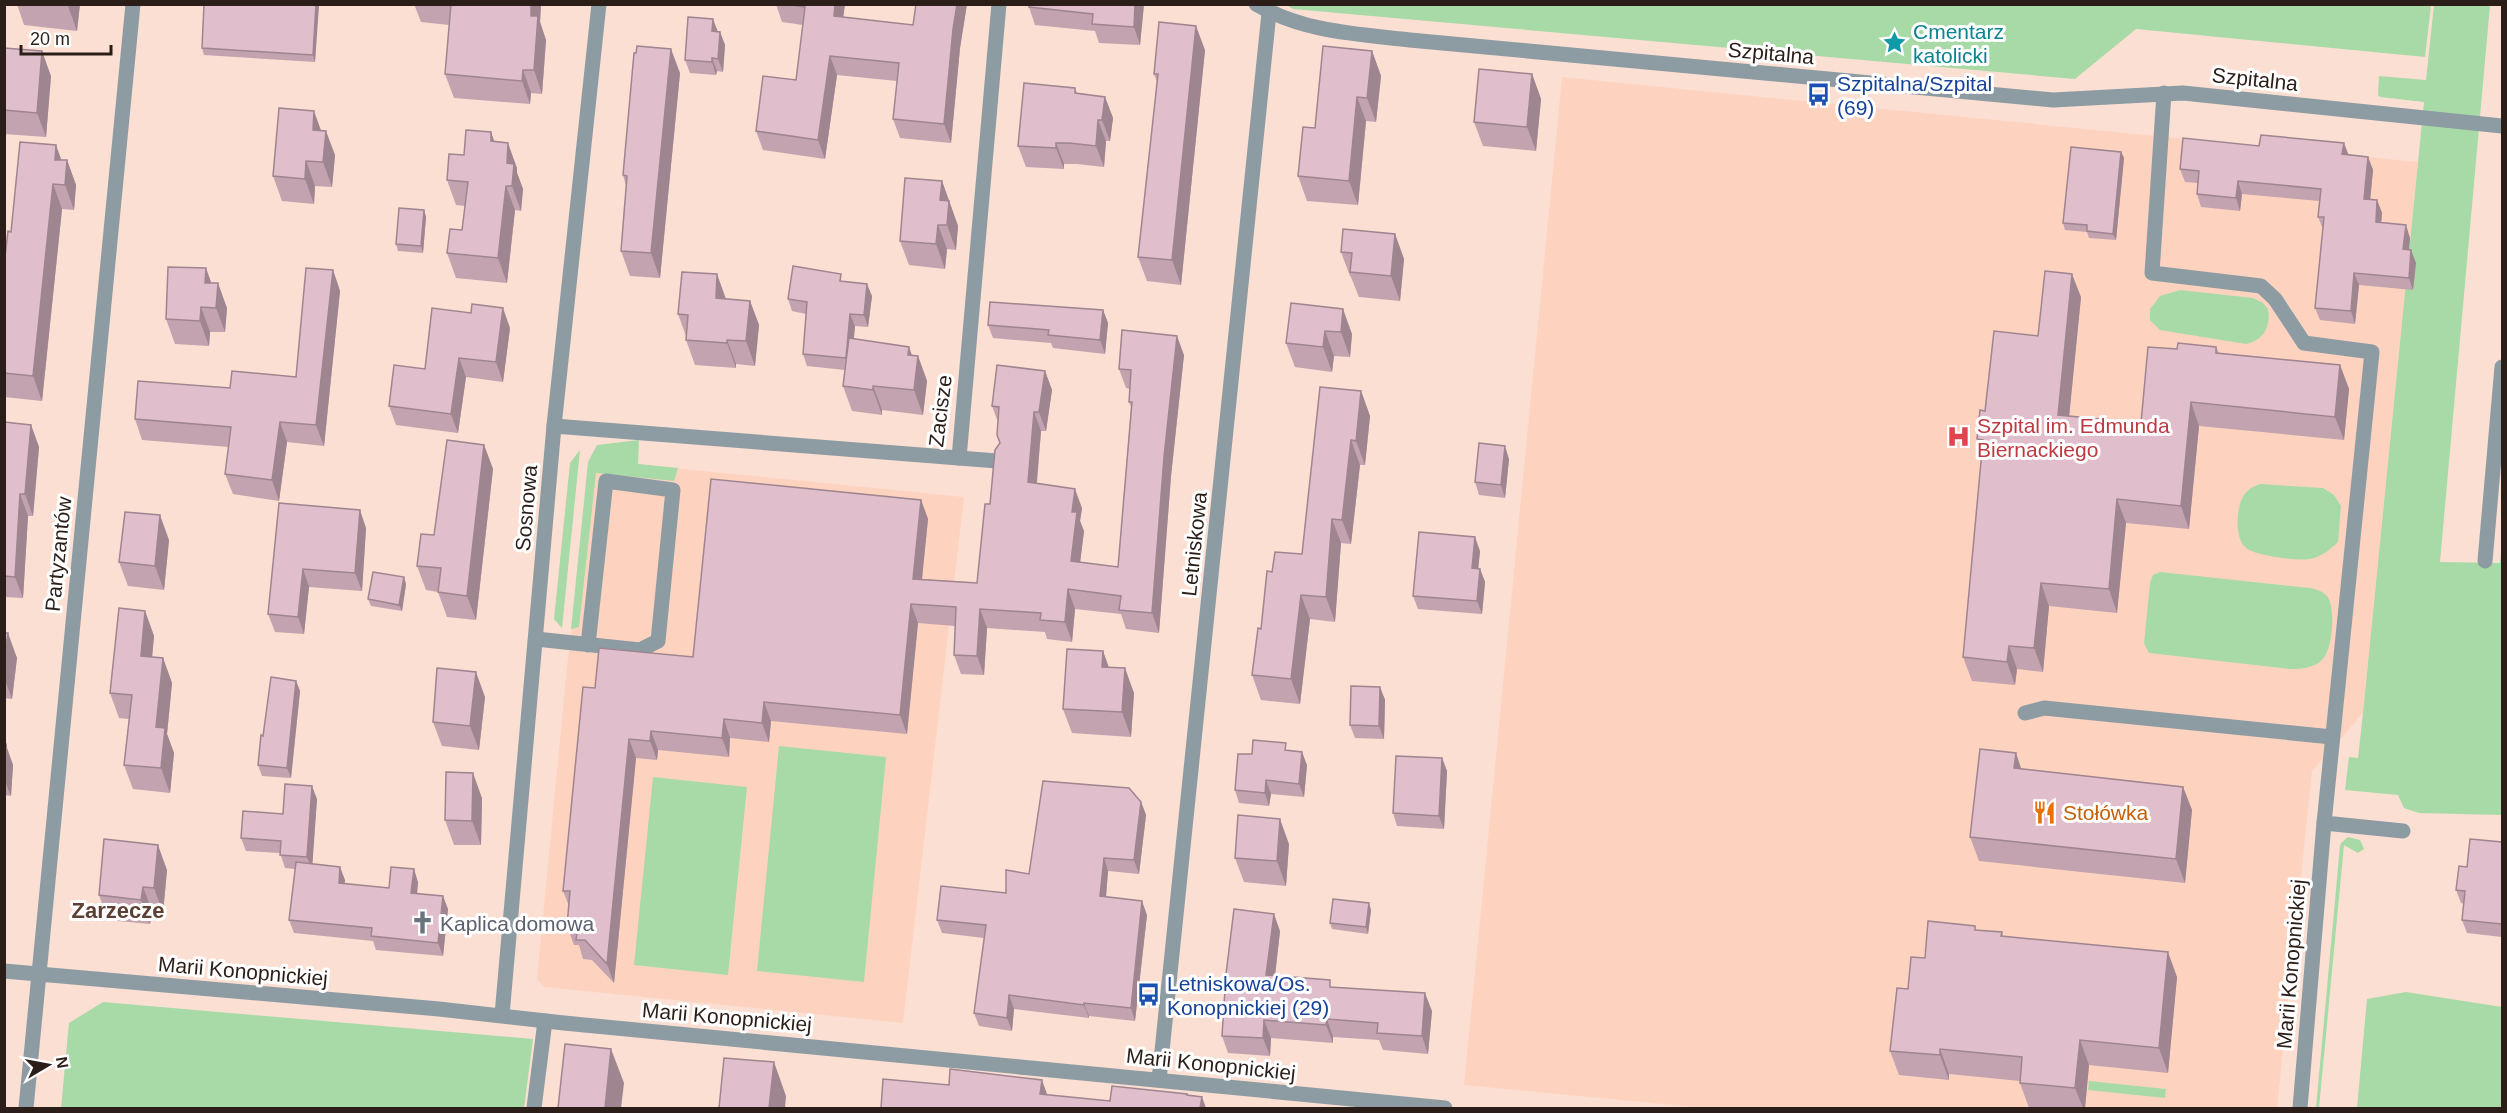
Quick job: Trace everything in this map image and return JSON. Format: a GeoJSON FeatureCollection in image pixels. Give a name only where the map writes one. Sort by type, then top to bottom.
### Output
{"type":"FeatureCollection","features":[{"type":"Feature","properties":{"kind":"street","name":"Partyzantów"},"geometry":{"type":"LineString","coordinates":[[26,1108],[133,4]]}},
{"type":"Feature","properties":{"kind":"street","name":"Sosnowa"},"geometry":{"type":"LineString","coordinates":[[502,1015],[554,426],[599,4]]}},
{"type":"Feature","properties":{"kind":"street","name":"Zacisze"},"geometry":{"type":"LineString","coordinates":[[554,426],[959,458],[985,141],[999,4]]}},
{"type":"Feature","properties":{"kind":"street","name":"Szpitalna"},"geometry":{"type":"LineString","coordinates":[[1262,9],[1312,28],[1358,35],[2031,98],[2078,100],[2183,93],[2502,126]]}},
{"type":"Feature","properties":{"kind":"street","name":"Letniskowa"},"geometry":{"type":"LineString","coordinates":[[1159,1080],[1262,9]]}},
{"type":"Feature","properties":{"kind":"street","name":"Marii Konopnickiej"},"geometry":{"type":"LineString","coordinates":[[2164,93],[2152,273],[2261,286],[2275,299],[2304,343],[2372,352],[2332,737],[2300,1108]]}},
{"type":"Feature","properties":{"kind":"street"},"geometry":{"type":"LineString","coordinates":[[2485,561],[2502,367]]}},
{"type":"Feature","properties":{"kind":"street"},"geometry":{"type":"LineString","coordinates":[[959,458],[997,461]]}},
{"type":"Feature","properties":{"kind":"street"},"geometry":{"type":"LineString","coordinates":[[536,639],[588,645],[640,650],[658,641],[673,490],[606,481],[588,645]]}},
{"type":"Feature","properties":{"kind":"street"},"geometry":{"type":"LineString","coordinates":[[2025,713],[2044,708],[2332,737]]}},
{"type":"Feature","properties":{"kind":"street"},"geometry":{"type":"LineString","coordinates":[[2324,823],[2403,831]]}},
{"type":"Feature","properties":{"kind":"street","name":"Marii Konopnickiej"},"geometry":{"type":"LineString","coordinates":[[4,971],[502,1015],[1159,1080],[1373,1105],[1445,1108]]}},
{"type":"Feature","properties":{"kind":"street"},"geometry":{"type":"LineString","coordinates":[[534,1108],[545,1021]]}},
{"type":"Feature","properties":{"kind":"shaded area","name":"Szpital im. Edmunda Biernackiego"},"geometry":{"type":"Polygon","coordinates":[[[1562,77],[2418,162],[2363,713],[2312,771],[2277,1108],[1704,1108],[1464,1085],[1562,77]]]}},
{"type":"Feature","properties":{"kind":"shaded area"},"geometry":{"type":"Polygon","coordinates":[[[593,460],[964,497],[903,1023],[544,987],[537,979],[567,667],[593,460]]]}},
{"type":"Feature","properties":{"kind":"green space","name":"Cmentarz katolicki"},"geometry":{"type":"Polygon","coordinates":[[[1287,5],[2431,5],[2425,57],[2136,29],[2075,79],[1293,9],[1287,5]]]}},
{"type":"Feature","properties":{"kind":"green space"},"geometry":{"type":"Polygon","coordinates":[[[2434,5],[2490,5],[2440,562],[2500,563],[2502,540],[2502,815],[2419,813],[2404,808],[2398,795],[2345,790],[2349,757],[2358,758],[2424,102],[2380,97],[2378,95],[2379,76],[2426,80],[2434,5]]]}},
{"type":"Feature","properties":{"kind":"green space"},"geometry":{"type":"Polygon","coordinates":[[[2180,290],[2253,298],[2263,303],[2268,309],[2269,315],[2265,331],[2262,336],[2246,344],[2160,330],[2150,320],[2150,309],[2160,296],[2180,290]]]}},
{"type":"Feature","properties":{"kind":"green space"},"geometry":{"type":"Polygon","coordinates":[[[639,440],[638,464],[678,468],[674,481],[596,473],[579,627],[571,629],[588,462],[597,445],[639,440]]]}},
{"type":"Feature","properties":{"kind":"green space"},"geometry":{"type":"Polygon","coordinates":[[[580,450],[562,628],[554,619],[570,463],[580,450]]]}},
{"type":"Feature","properties":{"kind":"green space"},"geometry":{"type":"Polygon","coordinates":[[[2260,484],[2323,488],[2334,495],[2341,506],[2338,542],[2322,555],[2304,559],[2267,556],[2246,548],[2238,530],[2239,507],[2246,493],[2260,484]]]}},
{"type":"Feature","properties":{"kind":"green space"},"geometry":{"type":"Polygon","coordinates":[[[2160,572],[2310,588],[2321,592],[2327,596],[2332,610],[2331,639],[2326,655],[2319,663],[2312,666],[2291,669],[2149,653],[2144,643],[2150,583],[2153,575],[2160,572]]]}},
{"type":"Feature","properties":{"kind":"green space"},"geometry":{"type":"Polygon","coordinates":[[[779,746],[886,757],[864,982],[757,971],[779,746]]]}},
{"type":"Feature","properties":{"kind":"green space"},"geometry":{"type":"Polygon","coordinates":[[[653,777],[747,787],[728,975],[634,965],[653,777]]]}},
{"type":"Feature","properties":{"kind":"green space"},"geometry":{"type":"Polygon","coordinates":[[[2348,837],[2360,840],[2364,849],[2358,853],[2344,845],[2319,1108],[2316,1108],[2340,846],[2348,837]]]}},
{"type":"Feature","properties":{"kind":"green space"},"geometry":{"type":"Polygon","coordinates":[[[2406,992],[2502,1007],[2502,1108],[2357,1108],[2367,999],[2406,992]]]}},
{"type":"Feature","properties":{"kind":"green space"},"geometry":{"type":"Polygon","coordinates":[[[103,1002],[533,1039],[524,1108],[61,1108],[69,1023],[103,1002]]]}},
{"type":"Feature","properties":{"kind":"green space"},"geometry":{"type":"Polygon","coordinates":[[[2089,1081],[2166,1089],[2165,1098],[2088,1090],[2089,1081]]]}},
{"type":"Feature","properties":{"kind":"building"},"geometry":{"type":"Polygon","coordinates":[[[204,4],[316,4],[313,55],[202,48],[204,4]]]}},
{"type":"Feature","properties":{"kind":"building"},"geometry":{"type":"Polygon","coordinates":[[[451,4],[531,4],[531,16],[538,16],[534,70],[523,70],[522,81],[445,74],[451,4]]]}},
{"type":"Feature","properties":{"kind":"building"},"geometry":{"type":"Polygon","coordinates":[[[786,4],[835,4],[834,16],[913,25],[916,4],[957,4],[944,124],[893,119],[899,63],[830,56],[818,140],[756,131],[763,76],[796,80],[805,7],[786,4]]]}},
{"type":"Feature","properties":{"kind":"building"},"geometry":{"type":"Polygon","coordinates":[[[1029,4],[1135,4],[1134,27],[1092,24],[1093,14],[1029,7],[1029,4]]]}},
{"type":"Feature","properties":{"kind":"building"},"geometry":{"type":"Polygon","coordinates":[[[688,17],[713,19],[712,31],[720,32],[718,59],[712,58],[712,62],[685,60],[688,17]]]}},
{"type":"Feature","properties":{"kind":"building"},"geometry":{"type":"Polygon","coordinates":[[[1159,22],[1196,26],[1172,260],[1138,257],[1158,74],[1154,74],[1159,22]]]}},
{"type":"Feature","properties":{"kind":"building"},"geometry":{"type":"Polygon","coordinates":[[[637,46],[671,49],[651,253],[621,251],[627,176],[623,175],[634,53],[636,53],[637,46]]]}},
{"type":"Feature","properties":{"kind":"building"},"geometry":{"type":"Polygon","coordinates":[[[1323,46],[1372,51],[1367,98],[1357,97],[1349,181],[1298,176],[1303,127],[1315,128],[1323,46]]]}},
{"type":"Feature","properties":{"kind":"building"},"geometry":{"type":"Polygon","coordinates":[[[4,48],[42,51],[37,113],[4,110],[4,48]]]}},
{"type":"Feature","properties":{"kind":"building"},"geometry":{"type":"Polygon","coordinates":[[[1479,69],[1532,74],[1527,127],[1474,122],[1479,69]]]}},
{"type":"Feature","properties":{"kind":"building"},"geometry":{"type":"Polygon","coordinates":[[[1024,83],[1075,88],[1075,93],[1105,97],[1102,120],[1098,120],[1096,146],[1056,143],[1056,148],[1018,146],[1024,83]]]}},
{"type":"Feature","properties":{"kind":"building"},"geometry":{"type":"Polygon","coordinates":[[[279,108],[314,111],[313,130],[326,131],[323,162],[306,161],[305,179],[273,176],[279,108]]]}},
{"type":"Feature","properties":{"kind":"building"},"geometry":{"type":"Polygon","coordinates":[[[466,130],[491,132],[491,141],[508,143],[507,163],[514,164],[512,186],[506,186],[498,258],[447,253],[450,229],[462,230],[468,182],[447,180],[449,154],[464,155],[466,130]]]}},
{"type":"Feature","properties":{"kind":"building"},"geometry":{"type":"Polygon","coordinates":[[[2261,135],[2344,143],[2342,154],[2368,157],[2364,199],[2377,200],[2376,222],[2406,225],[2403,249],[2411,250],[2409,278],[2354,273],[2351,311],[2315,308],[2324,217],[2318,217],[2321,189],[2238,181],[2236,198],[2197,194],[2199,171],[2180,169],[2183,138],[2259,146],[2261,135]]]}},
{"type":"Feature","properties":{"kind":"building"},"geometry":{"type":"Polygon","coordinates":[[[20,142],[56,145],[55,160],[67,160],[65,185],[53,184],[33,376],[4,373],[4,265],[8,231],[11,232],[20,142]]]}},
{"type":"Feature","properties":{"kind":"building"},"geometry":{"type":"Polygon","coordinates":[[[2071,147],[2121,152],[2113,234],[2087,231],[2087,225],[2063,223],[2071,147]]]}},
{"type":"Feature","properties":{"kind":"building"},"geometry":{"type":"Polygon","coordinates":[[[905,178],[942,181],[940,200],[949,201],[947,225],[938,225],[936,244],[900,241],[905,178]]]}},
{"type":"Feature","properties":{"kind":"building"},"geometry":{"type":"Polygon","coordinates":[[[399,208],[424,210],[421,246],[396,244],[399,208]]]}},
{"type":"Feature","properties":{"kind":"building"},"geometry":{"type":"Polygon","coordinates":[[[1343,229],[1395,234],[1391,276],[1350,272],[1352,253],[1341,252],[1343,229]]]}},
{"type":"Feature","properties":{"kind":"building"},"geometry":{"type":"Polygon","coordinates":[[[793,266],[841,274],[840,281],[867,284],[864,315],[850,314],[846,358],[803,354],[807,302],[788,299],[793,266]]]}},
{"type":"Feature","properties":{"kind":"building"},"geometry":{"type":"Polygon","coordinates":[[[168,267],[206,268],[205,283],[218,283],[216,308],[201,307],[200,321],[166,319],[168,267]]]}},
{"type":"Feature","properties":{"kind":"building"},"geometry":{"type":"Polygon","coordinates":[[[306,268],[333,270],[316,425],[280,422],[272,480],[225,474],[231,427],[135,419],[138,381],[230,388],[232,371],[296,377],[306,268]]]}},
{"type":"Feature","properties":{"kind":"building"},"geometry":{"type":"Polygon","coordinates":[[[2045,271],[2072,274],[2058,415],[2141,423],[2148,347],[2177,349],[2178,343],[2216,347],[2216,353],[2340,365],[2335,417],[2191,402],[2181,506],[2117,499],[2109,589],[2041,583],[2034,648],[2009,646],[2007,662],[1963,657],[1983,440],[1977,439],[1980,410],[1985,411],[1994,331],[2038,336],[2045,271]]]}},
{"type":"Feature","properties":{"kind":"building"},"geometry":{"type":"Polygon","coordinates":[[[682,272],[717,274],[716,298],[750,301],[746,341],[727,340],[727,343],[686,340],[688,315],[678,314],[682,272]]]}},
{"type":"Feature","properties":{"kind":"building"},"geometry":{"type":"Polygon","coordinates":[[[990,302],[1103,310],[1100,340],[1048,335],[1049,330],[988,325],[990,302]]]}},
{"type":"Feature","properties":{"kind":"building"},"geometry":{"type":"Polygon","coordinates":[[[1291,303],[1343,309],[1341,332],[1325,331],[1323,347],[1286,343],[1291,303]]]}},
{"type":"Feature","properties":{"kind":"building"},"geometry":{"type":"Polygon","coordinates":[[[472,304],[503,308],[496,362],[459,358],[451,414],[389,406],[394,365],[425,369],[432,308],[471,313],[472,304]]]}},
{"type":"Feature","properties":{"kind":"building"},"geometry":{"type":"Polygon","coordinates":[[[1122,330],[1177,336],[1164,457],[1152,613],[1119,610],[1121,596],[1068,589],[1065,622],[1040,620],[1041,613],[980,609],[977,656],[954,655],[956,607],[911,604],[900,715],[764,702],[762,723],[724,719],[722,738],[651,731],[650,741],[629,739],[607,964],[585,940],[576,940],[578,927],[567,926],[570,891],[563,891],[583,687],[595,688],[599,648],[693,657],[711,479],[921,500],[913,579],[977,583],[985,504],[990,504],[995,450],[1000,443],[997,435],[999,407],[992,406],[997,365],[1045,371],[1039,412],[1034,412],[1028,482],[1075,489],[1072,512],[1077,512],[1071,561],[1118,567],[1132,402],[1129,402],[1131,370],[1119,369],[1122,330]]]}},
{"type":"Feature","properties":{"kind":"building"},"geometry":{"type":"Polygon","coordinates":[[[849,338],[909,347],[908,355],[918,356],[914,390],[873,386],[873,390],[843,386],[849,338]]]}},
{"type":"Feature","properties":{"kind":"building"},"geometry":{"type":"Polygon","coordinates":[[[1320,387],[1361,391],[1356,441],[1351,440],[1342,520],[1332,519],[1326,597],[1301,595],[1291,679],[1252,675],[1258,628],[1261,629],[1267,571],[1272,572],[1275,552],[1302,554],[1320,387]]]}},
{"type":"Feature","properties":{"kind":"building"},"geometry":{"type":"Polygon","coordinates":[[[4,422],[31,425],[25,494],[20,494],[15,577],[4,576],[4,422]]]}},
{"type":"Feature","properties":{"kind":"building"},"geometry":{"type":"Polygon","coordinates":[[[447,440],[484,445],[467,596],[438,592],[441,568],[417,566],[421,534],[434,535],[447,440]]]}},
{"type":"Feature","properties":{"kind":"building"},"geometry":{"type":"Polygon","coordinates":[[[1479,443],[1505,446],[1501,485],[1475,482],[1479,443]]]}},
{"type":"Feature","properties":{"kind":"building"},"geometry":{"type":"Polygon","coordinates":[[[279,503],[360,510],[355,573],[303,569],[298,617],[268,614],[279,503]]]}},
{"type":"Feature","properties":{"kind":"building"},"geometry":{"type":"Polygon","coordinates":[[[125,512],[160,515],[155,566],[119,562],[125,512]]]}},
{"type":"Feature","properties":{"kind":"building"},"geometry":{"type":"Polygon","coordinates":[[[1419,532],[1475,537],[1472,568],[1480,569],[1477,601],[1413,596],[1419,532]]]}},
{"type":"Feature","properties":{"kind":"building"},"geometry":{"type":"Polygon","coordinates":[[[373,572],[404,577],[399,605],[368,599],[373,572]]]}},
{"type":"Feature","properties":{"kind":"building"},"geometry":{"type":"Polygon","coordinates":[[[119,608],[145,611],[141,656],[163,658],[156,727],[165,728],[161,768],[124,765],[132,695],[110,693],[119,608]]]}},
{"type":"Feature","properties":{"kind":"building"},"geometry":{"type":"Polygon","coordinates":[[[4,633],[8,633],[4,662],[4,633]]]}},
{"type":"Feature","properties":{"kind":"building"},"geometry":{"type":"Polygon","coordinates":[[[1067,649],[1103,651],[1102,667],[1125,668],[1122,712],[1063,709],[1067,649]]]}},
{"type":"Feature","properties":{"kind":"building"},"geometry":{"type":"Polygon","coordinates":[[[437,668],[476,672],[470,726],[433,722],[437,668]]]}},
{"type":"Feature","properties":{"kind":"building"},"geometry":{"type":"Polygon","coordinates":[[[271,677],[296,681],[287,768],[258,765],[271,677]]]}},
{"type":"Feature","properties":{"kind":"building"},"geometry":{"type":"Polygon","coordinates":[[[1351,686],[1380,687],[1379,726],[1350,725],[1351,686]]]}},
{"type":"Feature","properties":{"kind":"building"},"geometry":{"type":"Polygon","coordinates":[[[1253,740],[1286,743],[1285,750],[1302,752],[1299,784],[1266,780],[1265,793],[1235,790],[1238,754],[1252,754],[1253,740]]]}},
{"type":"Feature","properties":{"kind":"building"},"geometry":{"type":"Polygon","coordinates":[[[1980,749],[2016,753],[2014,768],[2183,787],[2176,859],[1970,837],[1980,749]]]}},
{"type":"Feature","properties":{"kind":"building"},"geometry":{"type":"Polygon","coordinates":[[[1396,756],[1442,758],[1439,816],[1393,813],[1396,756]]]}},
{"type":"Feature","properties":{"kind":"building"},"geometry":{"type":"Polygon","coordinates":[[[446,772],[473,773],[472,821],[445,820],[446,772]]]}},
{"type":"Feature","properties":{"kind":"building"},"geometry":{"type":"Polygon","coordinates":[[[1043,781],[1129,788],[1141,802],[1134,860],[1104,858],[1100,896],[1142,901],[1131,1008],[1084,1003],[1084,1005],[1009,995],[1007,1018],[974,1013],[986,925],[937,920],[941,886],[1006,893],[1006,870],[1029,874],[1043,781]]]}},
{"type":"Feature","properties":{"kind":"building"},"geometry":{"type":"Polygon","coordinates":[[[285,784],[312,786],[307,857],[280,855],[281,841],[241,838],[243,811],[283,814],[285,784]]]}},
{"type":"Feature","properties":{"kind":"building"},"geometry":{"type":"Polygon","coordinates":[[[1238,815],[1280,819],[1277,861],[1235,858],[1238,815]]]}},
{"type":"Feature","properties":{"kind":"building"},"geometry":{"type":"Polygon","coordinates":[[[104,839],[158,845],[154,888],[143,887],[141,900],[99,895],[104,839]]]}},
{"type":"Feature","properties":{"kind":"building"},"geometry":{"type":"Polygon","coordinates":[[[2470,839],[2502,842],[2502,924],[2462,920],[2465,891],[2456,890],[2459,866],[2467,867],[2470,839]]]}},
{"type":"Feature","properties":{"kind":"building"},"geometry":{"type":"Polygon","coordinates":[[[296,862],[340,867],[339,883],[389,888],[391,867],[414,869],[411,893],[443,896],[438,943],[371,936],[372,928],[289,920],[296,862]]]}},
{"type":"Feature","properties":{"kind":"building"},"geometry":{"type":"Polygon","coordinates":[[[1333,899],[1369,903],[1366,927],[1330,923],[1333,899]]]}},
{"type":"Feature","properties":{"kind":"building"},"geometry":{"type":"Polygon","coordinates":[[[1234,909],[1274,914],[1266,975],[1330,980],[1330,987],[1425,993],[1422,1036],[1377,1033],[1378,1023],[1327,1019],[1326,1025],[1264,1020],[1263,1038],[1222,1036],[1226,974],[1234,909]]]}},
{"type":"Feature","properties":{"kind":"building"},"geometry":{"type":"Polygon","coordinates":[[[1928,921],[1975,926],[1975,930],[2002,932],[2001,936],[2168,952],[2159,1048],[2080,1040],[2075,1088],[2020,1083],[2022,1057],[1940,1049],[1940,1055],[1890,1051],[1897,988],[1908,989],[1911,957],[1925,958],[1928,921]]]}},
{"type":"Feature","properties":{"kind":"building"},"geometry":{"type":"Polygon","coordinates":[[[565,1044],[611,1049],[605,1108],[558,1108],[565,1044]]]}},
{"type":"Feature","properties":{"kind":"building"},"geometry":{"type":"Polygon","coordinates":[[[724,1058],[774,1062],[769,1108],[719,1108],[724,1058]]]}},
{"type":"Feature","properties":{"kind":"building"},"geometry":{"type":"Polygon","coordinates":[[[950,1069],[1042,1080],[1040,1094],[1110,1101],[1112,1086],[1202,1097],[1200,1108],[881,1108],[883,1079],[949,1085],[950,1069]]]}},
{"type":"Feature","properties":{"kind":"place","name":"Cmentarz katolicki"},"geometry":{"type":"Point","coordinates":[1895,43]}},
{"type":"Feature","properties":{"kind":"place","name":"Szpitalna/Szpital (69)"},"geometry":{"type":"Point","coordinates":[1819,95]}},
{"type":"Feature","properties":{"kind":"place","name":"Szpital im. Edmunda Biernackiego"},"geometry":{"type":"Point","coordinates":[1959,437]}},
{"type":"Feature","properties":{"kind":"place","name":"Stołówka"},"geometry":{"type":"Point","coordinates":[2045,812]}},
{"type":"Feature","properties":{"kind":"place","name":"Kaplica domowa"},"geometry":{"type":"Point","coordinates":[422,923]}},
{"type":"Feature","properties":{"kind":"place","name":"Letniskowa/Os. Konopnickiej (29)"},"geometry":{"type":"Point","coordinates":[1149,995]}},
{"type":"Feature","properties":{"kind":"district","name":"Zarzecze"},"geometry":{"type":"Point","coordinates":[118,910]}}]}
